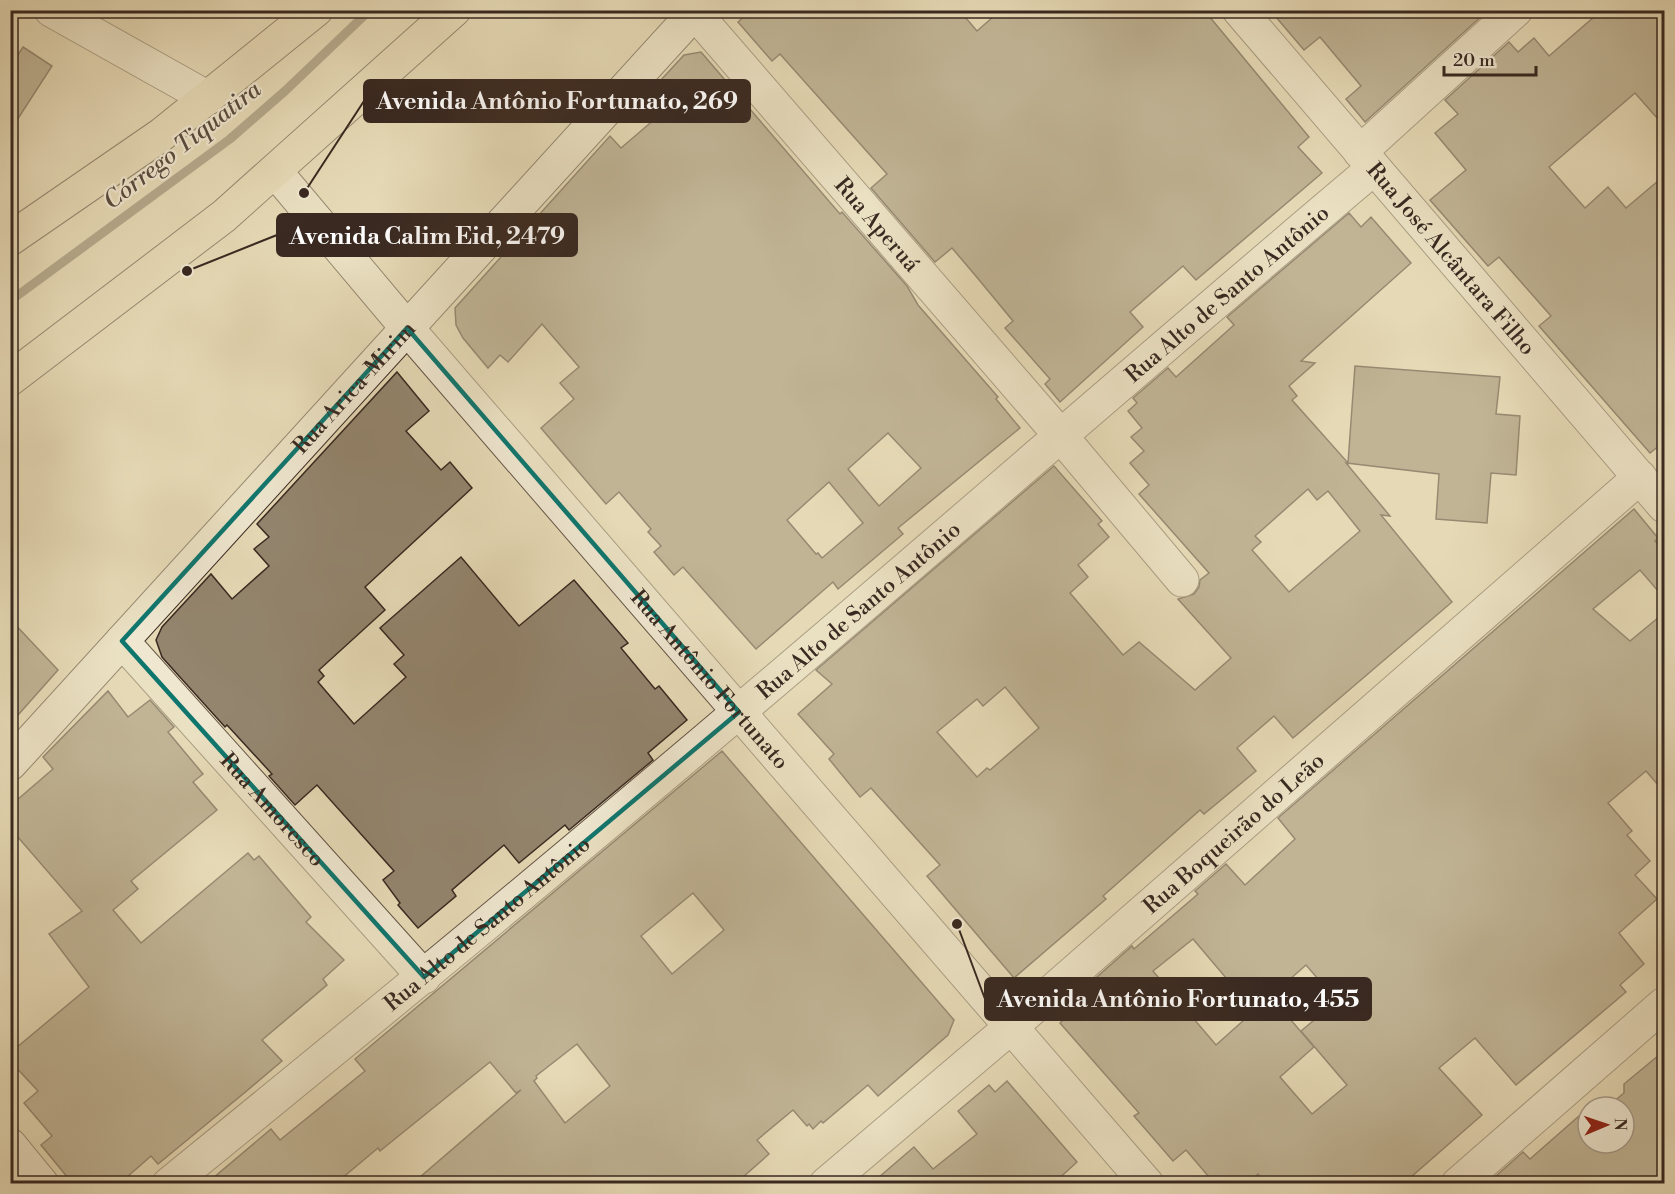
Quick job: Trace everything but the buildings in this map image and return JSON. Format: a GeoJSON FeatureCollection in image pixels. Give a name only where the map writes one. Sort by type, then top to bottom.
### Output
{"type":"FeatureCollection","features":[{"type":"Feature","properties":{"kind":"main road"},"geometry":{"type":"LineString","coordinates":[[10,239],[161,135],[316,10]]}},
{"type":"Feature","properties":{"kind":"main road"},"geometry":{"type":"LineString","coordinates":[[10,379],[224,216],[454,10]]}},
{"type":"Feature","properties":{"kind":"street"},"geometry":{"type":"LineString","coordinates":[[51,10],[104,23],[208,98]]}},
{"type":"Feature","properties":{"kind":"street","name":"Rua José Alcântara Filho"},"geometry":{"type":"LineString","coordinates":[[1239,10],[1665,506]]}},
{"type":"Feature","properties":{"kind":"street","name":"Rua Alto de Santo Antônio"},"geometry":{"type":"LineString","coordinates":[[170,1184],[424,977],[739,712],[1060,435],[1367,160],[1515,10]]}},
{"type":"Feature","properties":{"kind":"street","name":"Rua Arica-Mirim"},"geometry":{"type":"LineString","coordinates":[[10,764],[696,12]]}},
{"type":"Feature","properties":{"kind":"street","name":"Rua Aperuá"},"geometry":{"type":"LineString","coordinates":[[696,12],[1182,580]]}},
{"type":"Feature","properties":{"kind":"street","name":"Rua Antônio Fortunato"},"geometry":{"type":"LineString","coordinates":[[275,171],[407,328],[1147,1184]]}},
{"type":"Feature","properties":{"kind":"street","name":"Rua Boqueirão do Leão"},"geometry":{"type":"LineString","coordinates":[[826,1184],[1011,1027],[1640,477]]}},
{"type":"Feature","properties":{"kind":"street","name":"Rua Amoresco"},"geometry":{"type":"LineString","coordinates":[[122,641],[424,977]]}},
{"type":"Feature","properties":{"kind":"street"},"geometry":{"type":"LineString","coordinates":[[1458,1184],[1665,1004]]}},
{"type":"Feature","properties":{"kind":"street"},"geometry":{"type":"LineString","coordinates":[[10,1145],[42,1184]]}},
{"type":"Feature","properties":{"kind":"highlighted area"},"geometry":{"type":"Polygon","coordinates":[[[407,328],[739,712],[424,977],[122,641],[407,328]]]}},
{"type":"Feature","properties":{"kind":"waterway","name":"Córrego Tiquatira"},"geometry":{"type":"LineString","coordinates":[[10,301],[230,139],[285,91],[370,10]]}},
{"type":"Feature","properties":{"kind":"place","name":"Avenida Antônio Fortunato, 269"},"geometry":{"type":"Point","coordinates":[304,193]}},
{"type":"Feature","properties":{"kind":"place","name":"Avenida Calim Eid, 2479"},"geometry":{"type":"Point","coordinates":[187,271]}},
{"type":"Feature","properties":{"kind":"place","name":"Avenida Antônio Fortunato, 455"},"geometry":{"type":"Point","coordinates":[957,924]}}]}
